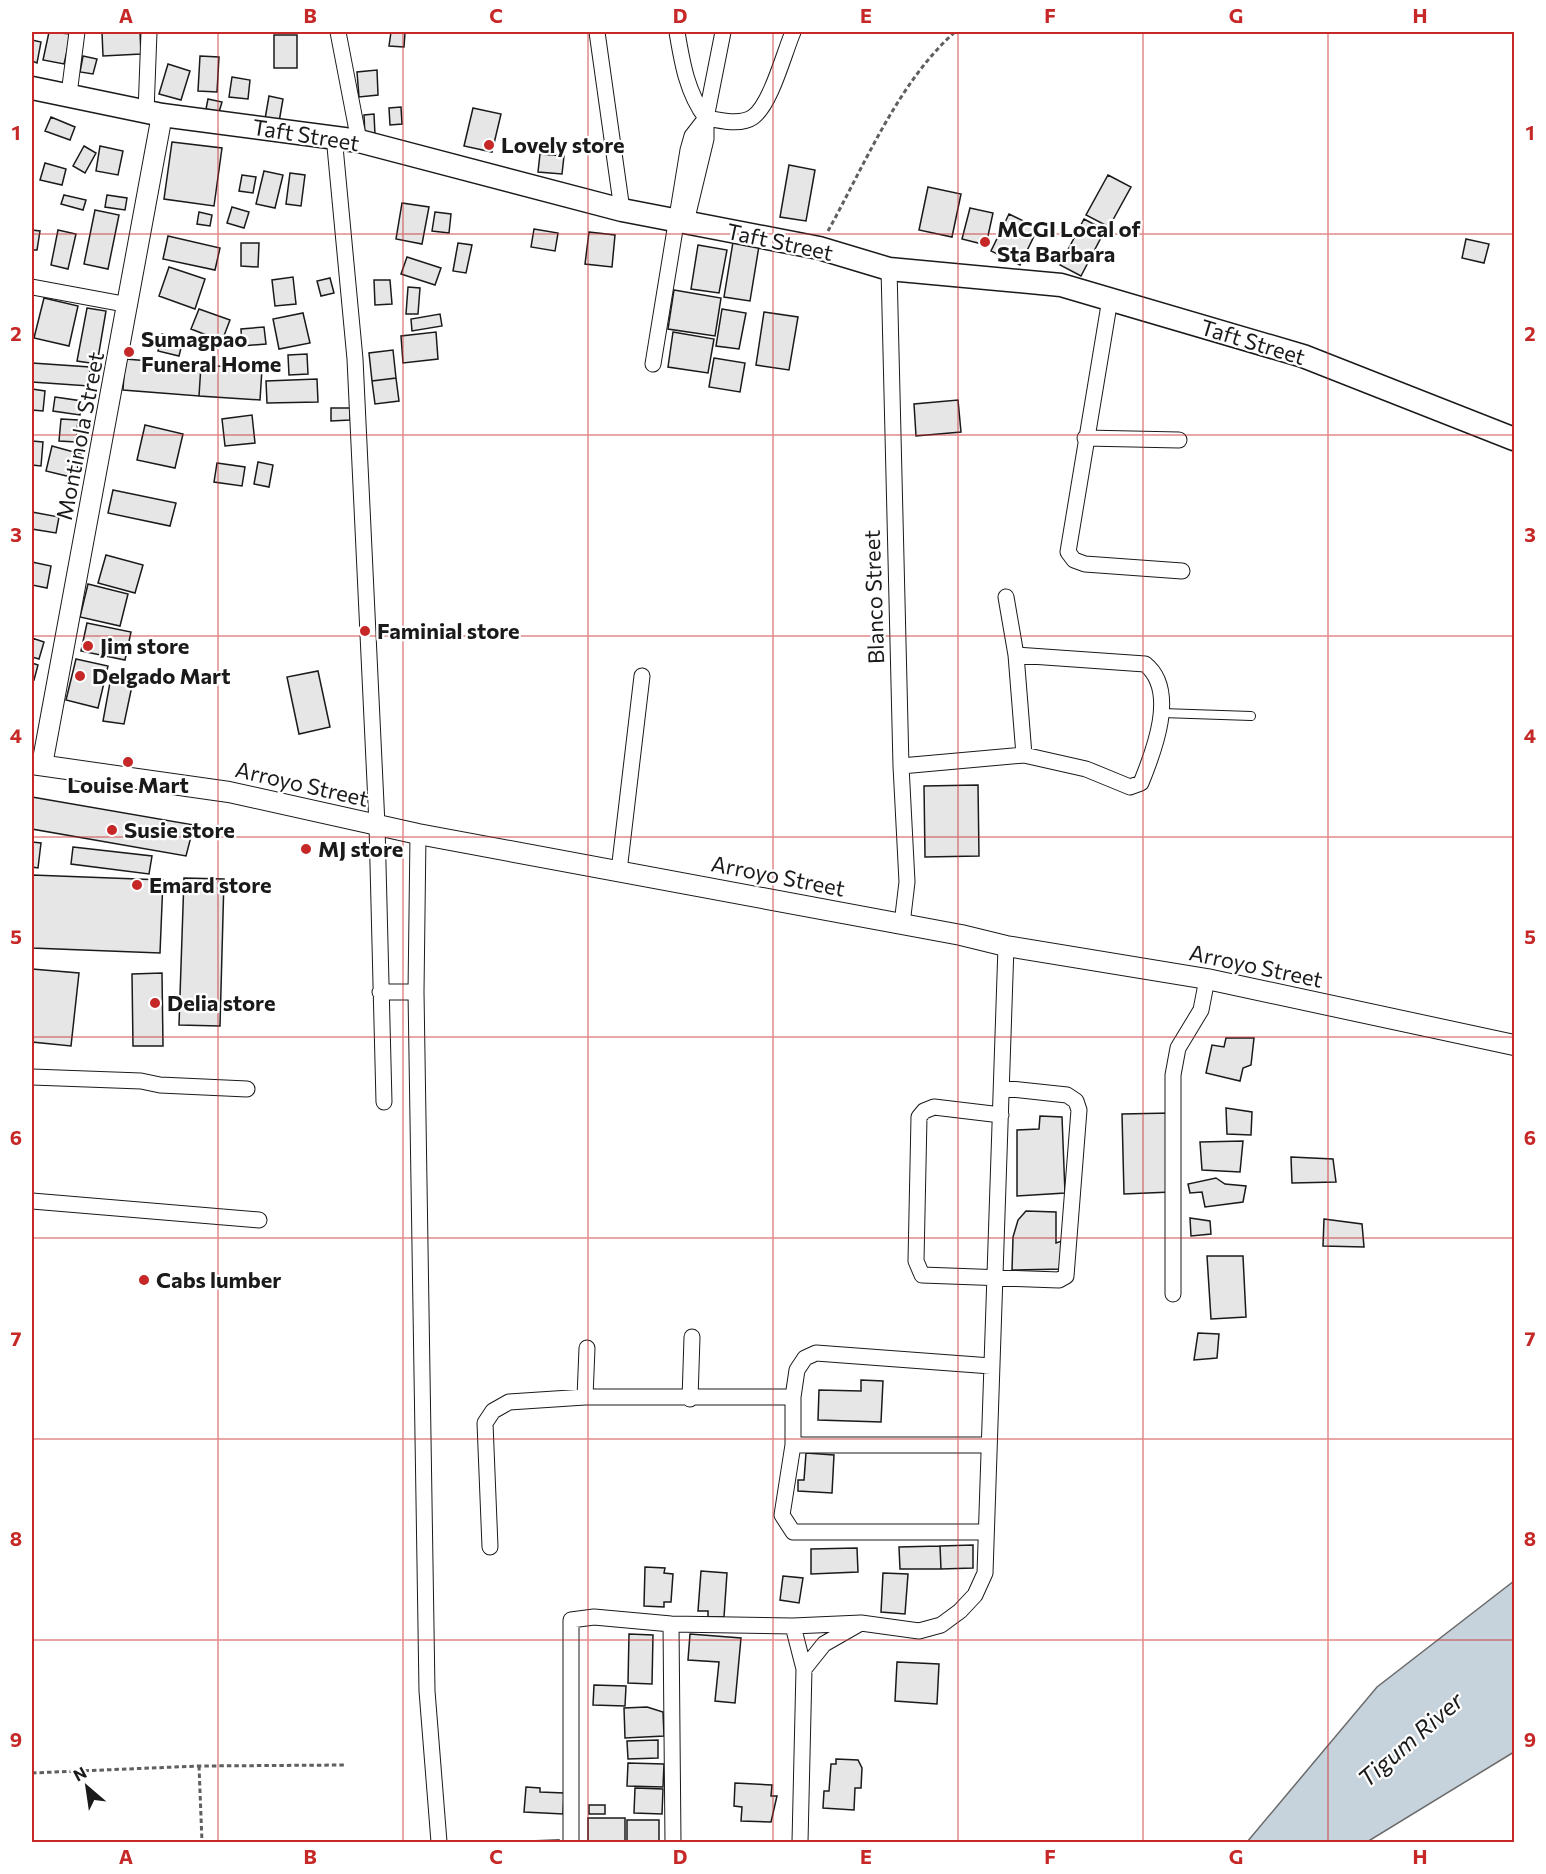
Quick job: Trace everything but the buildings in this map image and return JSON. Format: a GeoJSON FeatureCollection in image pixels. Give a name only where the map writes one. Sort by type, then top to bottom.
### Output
{"type":"FeatureCollection","features":[{"type":"Feature","properties":{"kind":"main road","name":"Taft Street"},"geometry":{"type":"LineString","coordinates":[[32,88],[154,113],[359,141],[622,210],[819,248],[890,269],[1061,285],[1303,356],[1515,439]]}},
{"type":"Feature","properties":{"kind":"street"},"geometry":{"type":"LineString","coordinates":[[69,94],[77,32]]}},
{"type":"Feature","properties":{"kind":"street"},"geometry":{"type":"LineString","coordinates":[[149,32],[154,113]]}},
{"type":"Feature","properties":{"kind":"street"},"geometry":{"type":"LineString","coordinates":[[338,32],[359,141]]}},
{"type":"Feature","properties":{"kind":"street"},"geometry":{"type":"LineString","coordinates":[[597,32],[622,210]]}},
{"type":"Feature","properties":{"kind":"street"},"geometry":{"type":"LineString","coordinates":[[677,32],[683,65],[695,103],[706,118],[734,122],[752,117],[765,101],[793,32]]}},
{"type":"Feature","properties":{"kind":"street"},"geometry":{"type":"LineString","coordinates":[[653,364],[680,221],[688,150],[692,136],[706,118],[723,32]]}},
{"type":"Feature","properties":{"kind":"street","name":"Montinola Street"},"geometry":{"type":"LineString","coordinates":[[37,765],[129,305],[154,113]]}},
{"type":"Feature","properties":{"kind":"street"},"geometry":{"type":"LineString","coordinates":[[333,136],[355,359],[377,825],[384,1102]]}},
{"type":"Feature","properties":{"kind":"street","name":"Blanco Street"},"geometry":{"type":"LineString","coordinates":[[890,269],[901,766],[907,882],[902,924]]}},
{"type":"Feature","properties":{"kind":"street"},"geometry":{"type":"LineString","coordinates":[[32,287],[129,305]]}},
{"type":"Feature","properties":{"kind":"street"},"geometry":{"type":"LineString","coordinates":[[1110,299],[1085,438],[1068,552],[1074,560],[1085,564],[1182,571]]}},
{"type":"Feature","properties":{"kind":"street"},"geometry":{"type":"LineString","coordinates":[[1085,438],[1179,440]]}},
{"type":"Feature","properties":{"kind":"street"},"geometry":{"type":"LineString","coordinates":[[1006,597],[1016,655],[1024,755]]}},
{"type":"Feature","properties":{"kind":"street"},"geometry":{"type":"LineString","coordinates":[[901,766],[1024,755],[1086,769],[1131,787],[1141,783],[1162,713],[1159,684],[1155,672],[1145,664],[1016,655]]}},
{"type":"Feature","properties":{"kind":"street"},"geometry":{"type":"LineString","coordinates":[[619,871],[642,676]]}},
{"type":"Feature","properties":{"kind":"street","name":"Arroyo Street"},"geometry":{"type":"LineString","coordinates":[[37,765],[230,792],[418,834],[902,924],[1006,946],[1207,979],[1515,1045]]}},
{"type":"Feature","properties":{"kind":"street"},"geometry":{"type":"LineString","coordinates":[[418,834],[416,992],[427,1690],[439,1842]]}},
{"type":"Feature","properties":{"kind":"street"},"geometry":{"type":"LineString","coordinates":[[571,1842],[571,1620],[594,1617],[671,1624],[793,1626],[861,1623],[920,1631],[941,1624],[960,1611],[975,1595],[985,1573],[1006,946]]}},
{"type":"Feature","properties":{"kind":"street"},"geometry":{"type":"LineString","coordinates":[[1173,1294],[1173,1075],[1178,1048],[1201,1010],[1207,979]]}},
{"type":"Feature","properties":{"kind":"street"},"geometry":{"type":"LineString","coordinates":[[380,992],[416,992]]}},
{"type":"Feature","properties":{"kind":"street"},"geometry":{"type":"LineString","coordinates":[[32,1077],[141,1081],[160,1085],[248,1089]]}},
{"type":"Feature","properties":{"kind":"street"},"geometry":{"type":"LineString","coordinates":[[1001,1115],[934,1107],[924,1111],[919,1117],[916,1261],[922,1275],[1059,1280],[1066,1276],[1079,1110],[1076,1101],[1066,1095],[1002,1088]]}},
{"type":"Feature","properties":{"kind":"street"},"geometry":{"type":"LineString","coordinates":[[32,1201],[259,1220]]}},
{"type":"Feature","properties":{"kind":"street"},"geometry":{"type":"LineString","coordinates":[[690,1399],[692,1337]]}},
{"type":"Feature","properties":{"kind":"street"},"geometry":{"type":"LineString","coordinates":[[585,1397],[588,1348]]}},
{"type":"Feature","properties":{"kind":"street"},"geometry":{"type":"LineString","coordinates":[[985,1532],[793,1532],[782,1515],[793,1445],[793,1398],[797,1370],[805,1358],[816,1353],[991,1366]]}},
{"type":"Feature","properties":{"kind":"street"},"geometry":{"type":"LineString","coordinates":[[490,1547],[485,1423],[493,1411],[509,1402],[585,1397],[793,1398]]}},
{"type":"Feature","properties":{"kind":"street"},"geometry":{"type":"LineString","coordinates":[[793,1445],[988,1445]]}},
{"type":"Feature","properties":{"kind":"street"},"geometry":{"type":"LineString","coordinates":[[804,1669],[824,1644],[861,1623]]}},
{"type":"Feature","properties":{"kind":"street"},"geometry":{"type":"LineString","coordinates":[[671,1624],[673,1842]]}},
{"type":"Feature","properties":{"kind":"street"},"geometry":{"type":"LineString","coordinates":[[793,1626],[804,1669],[800,1842]]}},
{"type":"Feature","properties":{"kind":"lane"},"geometry":{"type":"LineString","coordinates":[[1162,713],[1251,716]]}},
{"type":"Feature","properties":{"kind":"path"},"geometry":{"type":"LineString","coordinates":[[819,248],[902,96],[944,42],[955,32]]}},
{"type":"Feature","properties":{"kind":"path"},"geometry":{"type":"LineString","coordinates":[[32,1773],[199,1766],[346,1765]]}},
{"type":"Feature","properties":{"kind":"path"},"geometry":{"type":"LineString","coordinates":[[199,1766],[202,1842]]}},
{"type":"Feature","properties":{"kind":"water","name":"Tigum River"},"geometry":{"type":"Polygon","coordinates":[[[1514,1581],[1514,1752],[1367,1842],[1247,1842],[1377,1687],[1514,1581]]]}},
{"type":"Feature","properties":{"kind":"place","name":"Lovely store"},"geometry":{"type":"Point","coordinates":[489,145]}},
{"type":"Feature","properties":{"kind":"place","name":"MCGI Local of Sta Barbara"},"geometry":{"type":"Point","coordinates":[985,242]}},
{"type":"Feature","properties":{"kind":"place","name":"Sumagpao Funeral Home"},"geometry":{"type":"Point","coordinates":[129,352]}},
{"type":"Feature","properties":{"kind":"place","name":"Faminial store"},"geometry":{"type":"Point","coordinates":[365,631]}},
{"type":"Feature","properties":{"kind":"place","name":"Jim store"},"geometry":{"type":"Point","coordinates":[88,646]}},
{"type":"Feature","properties":{"kind":"place","name":"Delgado Mart"},"geometry":{"type":"Point","coordinates":[80,676]}},
{"type":"Feature","properties":{"kind":"place","name":"Louise Mart"},"geometry":{"type":"Point","coordinates":[128,762]}},
{"type":"Feature","properties":{"kind":"place","name":"Susie store"},"geometry":{"type":"Point","coordinates":[112,830]}},
{"type":"Feature","properties":{"kind":"place","name":"MJ store"},"geometry":{"type":"Point","coordinates":[306,849]}},
{"type":"Feature","properties":{"kind":"place","name":"Emard store"},"geometry":{"type":"Point","coordinates":[137,885]}},
{"type":"Feature","properties":{"kind":"place","name":"Delia store"},"geometry":{"type":"Point","coordinates":[155,1003]}},
{"type":"Feature","properties":{"kind":"place","name":"Cabs lumber"},"geometry":{"type":"Point","coordinates":[144,1280]}}]}
